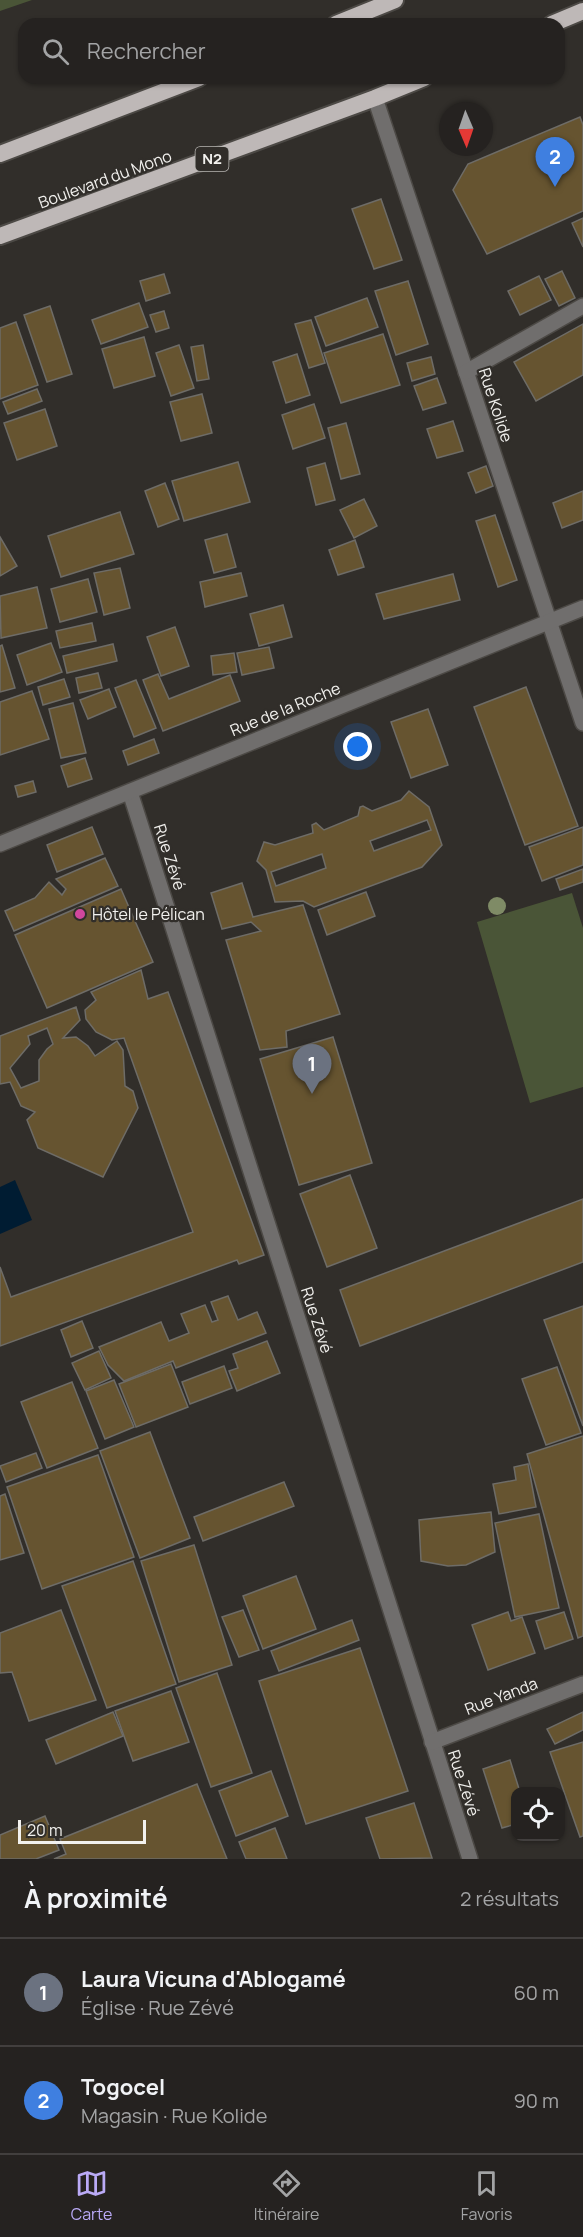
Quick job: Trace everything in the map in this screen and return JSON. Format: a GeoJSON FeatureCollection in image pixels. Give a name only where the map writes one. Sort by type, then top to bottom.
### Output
{"type":"FeatureCollection","features":[{"type":"Feature","properties":{"kind":"highway"},"geometry":{"type":"LineString","coordinates":[[351,18],[395,0]]}},
{"type":"Feature","properties":{"kind":"highway"},"geometry":{"type":"LineString","coordinates":[[565,19],[583,11]]}},
{"type":"Feature","properties":{"kind":"highway"},"geometry":{"type":"LineString","coordinates":[[0,154],[183,84]]}},
{"type":"Feature","properties":{"kind":"highway","name":"Boulevard du Mono"},"geometry":{"type":"LineString","coordinates":[[0,236],[409,84]]}},
{"type":"Feature","properties":{"kind":"street","name":"Rue Kolide"},"geometry":{"type":"LineString","coordinates":[[375,98],[583,723]]}},
{"type":"Feature","properties":{"kind":"street"},"geometry":{"type":"LineString","coordinates":[[466,372],[583,306]]}},
{"type":"Feature","properties":{"kind":"street","name":"Rue de la Roche"},"geometry":{"type":"LineString","coordinates":[[0,844],[583,608]]}},
{"type":"Feature","properties":{"kind":"street","name":"Rue Zévé"},"geometry":{"type":"LineString","coordinates":[[130,792],[470,1859]]}},
{"type":"Feature","properties":{"kind":"street","name":"Rue Yanda"},"geometry":{"type":"LineString","coordinates":[[432,1742],[583,1684]]}},
{"type":"Feature","properties":{"kind":"green space"},"geometry":{"type":"Polygon","coordinates":[[[0,0],[32,0],[0,11],[0,0]]]}},
{"type":"Feature","properties":{"kind":"green space"},"geometry":{"type":"Polygon","coordinates":[[[572,893],[583,928],[583,1087],[530,1103],[477,922],[572,893]]]}},
{"type":"Feature","properties":{"kind":"water"},"geometry":{"type":"Polygon","coordinates":[[[15,1180],[32,1220],[0,1234],[0,1187],[15,1180]]]}},
{"type":"Feature","properties":{"kind":"building"},"geometry":{"type":"Polygon","coordinates":[[[580,117],[583,125],[583,211],[487,254],[453,190],[468,164],[487,156],[493,156],[493,154],[580,117]]]}},
{"type":"Feature","properties":{"kind":"building"},"geometry":{"type":"Polygon","coordinates":[[[381,199],[402,260],[374,269],[352,209],[381,199]]]}},
{"type":"Feature","properties":{"kind":"building"},"geometry":{"type":"Polygon","coordinates":[[[583,218],[583,247],[572,223],[583,218]]]}},
{"type":"Feature","properties":{"kind":"building"},"geometry":{"type":"Polygon","coordinates":[[[562,271],[575,298],[559,306],[545,279],[562,271]]]}},
{"type":"Feature","properties":{"kind":"building"},"geometry":{"type":"Polygon","coordinates":[[[164,274],[170,293],[146,301],[140,281],[164,274]]]}},
{"type":"Feature","properties":{"kind":"building"},"geometry":{"type":"Polygon","coordinates":[[[539,276],[551,300],[520,315],[508,291],[539,276]]]}},
{"type":"Feature","properties":{"kind":"building"},"geometry":{"type":"Polygon","coordinates":[[[408,281],[428,344],[396,355],[375,291],[408,281]]]}},
{"type":"Feature","properties":{"kind":"building"},"geometry":{"type":"Polygon","coordinates":[[[367,298],[378,327],[326,346],[315,317],[367,298]]]}},
{"type":"Feature","properties":{"kind":"building"},"geometry":{"type":"Polygon","coordinates":[[[139,303],[148,327],[101,344],[92,320],[139,303]]]}},
{"type":"Feature","properties":{"kind":"building"},"geometry":{"type":"Polygon","coordinates":[[[50,306],[72,374],[47,382],[24,315],[50,306]]]}},
{"type":"Feature","properties":{"kind":"building"},"geometry":{"type":"Polygon","coordinates":[[[164,311],[169,328],[156,332],[150,315],[164,311]]]}},
{"type":"Feature","properties":{"kind":"building"},"geometry":{"type":"Polygon","coordinates":[[[311,320],[325,363],[309,368],[295,324],[311,320]]]}},
{"type":"Feature","properties":{"kind":"building"},"geometry":{"type":"Polygon","coordinates":[[[16,322],[38,385],[0,399],[0,328],[16,322]]]}},
{"type":"Feature","properties":{"kind":"building"},"geometry":{"type":"Polygon","coordinates":[[[583,324],[583,375],[536,401],[514,362],[583,324]]]}},
{"type":"Feature","properties":{"kind":"building"},"geometry":{"type":"Polygon","coordinates":[[[383,334],[400,385],[341,403],[324,353],[383,334]]]}},
{"type":"Feature","properties":{"kind":"building"},"geometry":{"type":"Polygon","coordinates":[[[144,337],[155,376],[114,388],[102,349],[144,337]]]}},
{"type":"Feature","properties":{"kind":"building"},"geometry":{"type":"Polygon","coordinates":[[[179,345],[194,388],[171,396],[156,353],[179,345]]]}},
{"type":"Feature","properties":{"kind":"building"},"geometry":{"type":"Polygon","coordinates":[[[203,345],[209,379],[197,381],[191,347],[203,345]]]}},
{"type":"Feature","properties":{"kind":"building"},"geometry":{"type":"Polygon","coordinates":[[[297,354],[310,395],[286,403],[273,362],[297,354]]]}},
{"type":"Feature","properties":{"kind":"building"},"geometry":{"type":"Polygon","coordinates":[[[431,357],[435,374],[412,381],[407,363],[431,357]]]}},
{"type":"Feature","properties":{"kind":"building"},"geometry":{"type":"Polygon","coordinates":[[[437,378],[446,403],[423,410],[414,386],[437,378]]]}},
{"type":"Feature","properties":{"kind":"building"},"geometry":{"type":"Polygon","coordinates":[[[37,389],[42,401],[8,414],[3,402],[37,389]]]}},
{"type":"Feature","properties":{"kind":"building"},"geometry":{"type":"Polygon","coordinates":[[[202,394],[212,433],[181,441],[170,402],[202,394]]]}},
{"type":"Feature","properties":{"kind":"building"},"geometry":{"type":"Polygon","coordinates":[[[314,404],[325,438],[293,449],[282,415],[314,404]]]}},
{"type":"Feature","properties":{"kind":"building"},"geometry":{"type":"Polygon","coordinates":[[[45,409],[57,446],[17,460],[4,423],[45,409]]]}},
{"type":"Feature","properties":{"kind":"building"},"geometry":{"type":"Polygon","coordinates":[[[453,421],[463,451],[437,458],[427,429],[453,421]]]}},
{"type":"Feature","properties":{"kind":"building"},"geometry":{"type":"Polygon","coordinates":[[[346,423],[360,474],[341,479],[328,428],[346,423]]]}},
{"type":"Feature","properties":{"kind":"building"},"geometry":{"type":"Polygon","coordinates":[[[238,462],[250,502],[184,521],[172,481],[238,462]]]}},
{"type":"Feature","properties":{"kind":"building"},"geometry":{"type":"Polygon","coordinates":[[[325,463],[335,500],[316,505],[307,468],[325,463]]]}},
{"type":"Feature","properties":{"kind":"building"},"geometry":{"type":"Polygon","coordinates":[[[486,466],[493,486],[476,493],[468,473],[486,466]]]}},
{"type":"Feature","properties":{"kind":"building"},"geometry":{"type":"Polygon","coordinates":[[[165,483],[179,519],[158,527],[145,491],[165,483]]]}},
{"type":"Feature","properties":{"kind":"building"},"geometry":{"type":"Polygon","coordinates":[[[583,491],[583,520],[562,528],[553,503],[583,491]]]}},
{"type":"Feature","properties":{"kind":"building"},"geometry":{"type":"Polygon","coordinates":[[[364,499],[377,526],[354,538],[340,510],[364,499]]]}},
{"type":"Feature","properties":{"kind":"building"},"geometry":{"type":"Polygon","coordinates":[[[120,512],[134,554],[61,577],[48,536],[120,512]]]}},
{"type":"Feature","properties":{"kind":"building"},"geometry":{"type":"Polygon","coordinates":[[[495,515],[517,580],[498,587],[476,521],[495,515]]]}},
{"type":"Feature","properties":{"kind":"building"},"geometry":{"type":"Polygon","coordinates":[[[227,534],[236,567],[214,573],[205,540],[227,534]]]}},
{"type":"Feature","properties":{"kind":"building"},"geometry":{"type":"Polygon","coordinates":[[[0,537],[17,566],[0,576],[0,537]]]}},
{"type":"Feature","properties":{"kind":"building"},"geometry":{"type":"Polygon","coordinates":[[[355,540],[364,567],[338,575],[329,550],[355,540]]]}},
{"type":"Feature","properties":{"kind":"building"},"geometry":{"type":"Polygon","coordinates":[[[120,568],[130,608],[104,615],[94,573],[120,568]]]}},
{"type":"Feature","properties":{"kind":"building"},"geometry":{"type":"Polygon","coordinates":[[[241,573],[247,596],[205,607],[200,582],[241,573]]]}},
{"type":"Feature","properties":{"kind":"building"},"geometry":{"type":"Polygon","coordinates":[[[453,574],[460,600],[384,619],[376,594],[453,574]]]}},
{"type":"Feature","properties":{"kind":"building"},"geometry":{"type":"Polygon","coordinates":[[[88,579],[97,612],[60,622],[51,589],[88,579]]]}},
{"type":"Feature","properties":{"kind":"building"},"geometry":{"type":"Polygon","coordinates":[[[37,587],[47,628],[1,638],[0,596],[37,587]]]}},
{"type":"Feature","properties":{"kind":"building"},"geometry":{"type":"Polygon","coordinates":[[[283,605],[292,637],[259,646],[250,614],[283,605]]]}},
{"type":"Feature","properties":{"kind":"building"},"geometry":{"type":"Polygon","coordinates":[[[92,623],[96,641],[60,648],[56,631],[92,623]]]}},
{"type":"Feature","properties":{"kind":"building"},"geometry":{"type":"Polygon","coordinates":[[[175,627],[189,666],[161,676],[147,637],[175,627]]]}},
{"type":"Feature","properties":{"kind":"building"},"geometry":{"type":"Polygon","coordinates":[[[51,643],[62,672],[27,685],[17,655],[51,643]]]}},
{"type":"Feature","properties":{"kind":"building"},"geometry":{"type":"Polygon","coordinates":[[[113,644],[117,661],[67,673],[63,656],[113,644]]]}},
{"type":"Feature","properties":{"kind":"building"},"geometry":{"type":"Polygon","coordinates":[[[2,645],[15,688],[0,692],[0,646],[2,645]]]}},
{"type":"Feature","properties":{"kind":"building"},"geometry":{"type":"Polygon","coordinates":[[[269,647],[274,668],[242,675],[237,653],[269,647]]]}},
{"type":"Feature","properties":{"kind":"building"},"geometry":{"type":"Polygon","coordinates":[[[234,653],[237,672],[213,675],[211,656],[234,653]]]}},
{"type":"Feature","properties":{"kind":"building"},"geometry":{"type":"Polygon","coordinates":[[[98,673],[102,688],[79,693],[76,678],[98,673]]]}},
{"type":"Feature","properties":{"kind":"building"},"geometry":{"type":"Polygon","coordinates":[[[158,674],[169,699],[230,675],[240,701],[163,731],[143,680],[158,674]]]}},
{"type":"Feature","properties":{"kind":"building"},"geometry":{"type":"Polygon","coordinates":[[[64,679],[70,697],[43,705],[38,687],[64,679]]]}},
{"type":"Feature","properties":{"kind":"building"},"geometry":{"type":"Polygon","coordinates":[[[136,680],[156,728],[134,737],[115,688],[136,680]]]}},
{"type":"Feature","properties":{"kind":"building"},"geometry":{"type":"Polygon","coordinates":[[[526,687],[578,826],[525,845],[474,707],[526,687]]]}},
{"type":"Feature","properties":{"kind":"building"},"geometry":{"type":"Polygon","coordinates":[[[109,689],[116,707],[88,719],[80,700],[109,689]]]}},
{"type":"Feature","properties":{"kind":"building"},"geometry":{"type":"Polygon","coordinates":[[[32,691],[49,739],[0,755],[0,702],[32,691]]]}},
{"type":"Feature","properties":{"kind":"building"},"geometry":{"type":"Polygon","coordinates":[[[73,703],[86,753],[61,758],[49,709],[73,703]]]}},
{"type":"Feature","properties":{"kind":"building"},"geometry":{"type":"Polygon","coordinates":[[[428,709],[448,765],[411,778],[391,722],[428,709]]]}},
{"type":"Feature","properties":{"kind":"building"},"geometry":{"type":"Polygon","coordinates":[[[154,739],[159,753],[128,765],[123,751],[154,739]]]}},
{"type":"Feature","properties":{"kind":"building"},"geometry":{"type":"Polygon","coordinates":[[[85,758],[92,779],[68,787],[61,766],[85,758]]]}},
{"type":"Feature","properties":{"kind":"building"},"geometry":{"type":"Polygon","coordinates":[[[33,781],[36,792],[18,797],[15,786],[33,781]]]}},
{"type":"Feature","properties":{"kind":"building"},"geometry":{"type":"Polygon","coordinates":[[[409,791],[429,807],[442,845],[422,867],[314,907],[303,901],[275,902],[266,870],[257,861],[264,842],[275,845],[313,833],[312,825],[316,823],[324,830],[358,816],[360,807],[363,806],[372,811],[401,800],[409,791]],[[427,820],[370,841],[374,851],[431,830],[427,820]],[[322,854],[271,872],[276,886],[326,868],[322,854]]]}},
{"type":"Feature","properties":{"kind":"building"},"geometry":{"type":"Polygon","coordinates":[[[92,827],[103,854],[57,872],[47,845],[92,827]]]}},
{"type":"Feature","properties":{"kind":"building"},"geometry":{"type":"Polygon","coordinates":[[[583,827],[583,865],[542,881],[529,847],[583,827]]]}},
{"type":"Feature","properties":{"kind":"building"},"geometry":{"type":"Polygon","coordinates":[[[105,858],[118,886],[14,931],[5,911],[35,898],[49,882],[62,895],[66,889],[56,879],[105,858]]]}},
{"type":"Feature","properties":{"kind":"building"},"geometry":{"type":"Polygon","coordinates":[[[583,869],[583,882],[560,890],[556,879],[583,869]]]}},
{"type":"Feature","properties":{"kind":"building"},"geometry":{"type":"Polygon","coordinates":[[[242,883],[253,917],[303,905],[340,1014],[286,1031],[287,1047],[260,1050],[226,940],[261,931],[251,922],[222,929],[211,893],[242,883]]]}},
{"type":"Feature","properties":{"kind":"building"},"geometry":{"type":"Polygon","coordinates":[[[121,889],[153,962],[47,1008],[15,935],[121,889]]]}},
{"type":"Feature","properties":{"kind":"building"},"geometry":{"type":"Polygon","coordinates":[[[366,892],[375,916],[327,935],[318,910],[366,892]]]}},
{"type":"Feature","properties":{"kind":"building"},"geometry":{"type":"Polygon","coordinates":[[[141,970],[148,999],[168,992],[264,1255],[239,1264],[237,1260],[0,1346],[0,1267],[11,1297],[193,1232],[124,1038],[112,1040],[96,1032],[86,1019],[85,1010],[96,1000],[91,992],[141,970]]]}},
{"type":"Feature","properties":{"kind":"building"},"geometry":{"type":"Polygon","coordinates":[[[76,1007],[80,1020],[63,1038],[76,1037],[88,1046],[95,1056],[117,1041],[123,1050],[125,1086],[133,1091],[138,1108],[103,1177],[38,1148],[27,1120],[35,1112],[21,1106],[10,1082],[0,1084],[0,1036],[76,1007]],[[47,1028],[28,1036],[30,1044],[10,1068],[21,1088],[39,1081],[39,1060],[53,1044],[47,1028]]]}},
{"type":"Feature","properties":{"kind":"building"},"geometry":{"type":"Polygon","coordinates":[[[333,1037],[372,1163],[299,1185],[260,1059],[333,1037]]]}},
{"type":"Feature","properties":{"kind":"building"},"geometry":{"type":"Polygon","coordinates":[[[350,1175],[377,1248],[327,1267],[300,1194],[350,1175]]]}},
{"type":"Feature","properties":{"kind":"building"},"geometry":{"type":"Polygon","coordinates":[[[583,1199],[583,1262],[360,1346],[340,1290],[583,1199]]]}},
{"type":"Feature","properties":{"kind":"building"},"geometry":{"type":"Polygon","coordinates":[[[228,1296],[238,1320],[257,1312],[266,1333],[176,1368],[173,1361],[124,1381],[108,1365],[99,1347],[161,1322],[169,1341],[189,1333],[181,1314],[205,1305],[212,1322],[218,1320],[211,1302],[228,1296]]]}},
{"type":"Feature","properties":{"kind":"building"},"geometry":{"type":"Polygon","coordinates":[[[583,1306],[583,1426],[544,1320],[583,1306]]]}},
{"type":"Feature","properties":{"kind":"building"},"geometry":{"type":"Polygon","coordinates":[[[82,1321],[93,1348],[71,1357],[61,1330],[82,1321]]]}},
{"type":"Feature","properties":{"kind":"building"},"geometry":{"type":"Polygon","coordinates":[[[267,1341],[280,1373],[237,1391],[229,1371],[238,1368],[233,1354],[267,1341]]]}},
{"type":"Feature","properties":{"kind":"building"},"geometry":{"type":"Polygon","coordinates":[[[99,1351],[111,1378],[85,1390],[72,1363],[99,1351]]]}},
{"type":"Feature","properties":{"kind":"building"},"geometry":{"type":"Polygon","coordinates":[[[171,1364],[188,1407],[136,1427],[119,1384],[171,1364]]]}},
{"type":"Feature","properties":{"kind":"building"},"geometry":{"type":"Polygon","coordinates":[[[224,1366],[232,1388],[190,1404],[182,1382],[224,1366]]]}},
{"type":"Feature","properties":{"kind":"building"},"geometry":{"type":"Polygon","coordinates":[[[557,1367],[581,1433],[546,1445],[522,1379],[557,1367]]]}},
{"type":"Feature","properties":{"kind":"building"},"geometry":{"type":"Polygon","coordinates":[[[114,1380],[134,1427],[105,1439],[86,1391],[114,1380]]]}},
{"type":"Feature","properties":{"kind":"building"},"geometry":{"type":"Polygon","coordinates":[[[72,1382],[98,1448],[47,1468],[21,1402],[72,1382]]]}},
{"type":"Feature","properties":{"kind":"building"},"geometry":{"type":"Polygon","coordinates":[[[150,1432],[190,1538],[140,1558],[100,1451],[150,1432]]]}},
{"type":"Feature","properties":{"kind":"building"},"geometry":{"type":"Polygon","coordinates":[[[583,1436],[583,1636],[578,1638],[527,1454],[583,1436]]]}},
{"type":"Feature","properties":{"kind":"building"},"geometry":{"type":"Polygon","coordinates":[[[36,1453],[42,1468],[6,1482],[0,1466],[36,1453]]]}},
{"type":"Feature","properties":{"kind":"building"},"geometry":{"type":"Polygon","coordinates":[[[98,1455],[134,1557],[42,1589],[7,1487],[98,1455]]]}},
{"type":"Feature","properties":{"kind":"building"},"geometry":{"type":"Polygon","coordinates":[[[528,1464],[536,1507],[499,1514],[493,1484],[516,1480],[514,1467],[528,1464]]]}},
{"type":"Feature","properties":{"kind":"building"},"geometry":{"type":"Polygon","coordinates":[[[284,1482],[294,1506],[203,1541],[194,1517],[284,1482]]]}},
{"type":"Feature","properties":{"kind":"building"},"geometry":{"type":"Polygon","coordinates":[[[5,1494],[24,1553],[0,1560],[0,1496],[5,1494]]]}},
{"type":"Feature","properties":{"kind":"building"},"geometry":{"type":"Polygon","coordinates":[[[491,1512],[495,1552],[466,1565],[448,1566],[421,1561],[419,1520],[491,1512]]]}},
{"type":"Feature","properties":{"kind":"building"},"geometry":{"type":"Polygon","coordinates":[[[539,1514],[559,1608],[515,1617],[495,1523],[539,1514]]]}},
{"type":"Feature","properties":{"kind":"building"},"geometry":{"type":"Polygon","coordinates":[[[194,1545],[232,1665],[179,1682],[141,1561],[194,1545]]]}},
{"type":"Feature","properties":{"kind":"building"},"geometry":{"type":"Polygon","coordinates":[[[133,1561],[176,1684],[107,1708],[62,1586],[133,1561]]]}},
{"type":"Feature","properties":{"kind":"building"},"geometry":{"type":"Polygon","coordinates":[[[296,1576],[316,1629],[263,1649],[243,1596],[296,1576]]]}},
{"type":"Feature","properties":{"kind":"building"},"geometry":{"type":"Polygon","coordinates":[[[61,1610],[96,1700],[29,1721],[12,1672],[0,1673],[0,1633],[61,1610]]]}},
{"type":"Feature","properties":{"kind":"building"},"geometry":{"type":"Polygon","coordinates":[[[243,1610],[259,1650],[239,1657],[222,1617],[243,1610]]]}},
{"type":"Feature","properties":{"kind":"building"},"geometry":{"type":"Polygon","coordinates":[[[508,1612],[511,1621],[522,1617],[535,1653],[488,1670],[472,1625],[508,1612]]]}},
{"type":"Feature","properties":{"kind":"building"},"geometry":{"type":"Polygon","coordinates":[[[564,1612],[573,1639],[545,1649],[536,1621],[564,1612]]]}},
{"type":"Feature","properties":{"kind":"building"},"geometry":{"type":"Polygon","coordinates":[[[352,1620],[359,1640],[279,1671],[271,1651],[352,1620]]]}},
{"type":"Feature","properties":{"kind":"building"},"geometry":{"type":"Polygon","coordinates":[[[360,1648],[408,1791],[306,1824],[259,1681],[360,1648]]]}},
{"type":"Feature","properties":{"kind":"building"},"geometry":{"type":"Polygon","coordinates":[[[217,1673],[252,1773],[211,1787],[176,1688],[217,1673]]]}},
{"type":"Feature","properties":{"kind":"building"},"geometry":{"type":"Polygon","coordinates":[[[171,1691],[189,1742],[133,1761],[115,1711],[171,1691]]]}},
{"type":"Feature","properties":{"kind":"building"},"geometry":{"type":"Polygon","coordinates":[[[113,1712],[123,1736],[56,1764],[46,1740],[113,1712]]]}},
{"type":"Feature","properties":{"kind":"building"},"geometry":{"type":"Polygon","coordinates":[[[583,1712],[583,1730],[555,1744],[547,1729],[583,1712]]]}},
{"type":"Feature","properties":{"kind":"building"},"geometry":{"type":"Polygon","coordinates":[[[583,1742],[583,1836],[580,1837],[565,1794],[565,1787],[562,1787],[550,1752],[583,1742]]]}},
{"type":"Feature","properties":{"kind":"building"},"geometry":{"type":"Polygon","coordinates":[[[510,1760],[518,1787],[511,1787],[511,1825],[502,1828],[483,1769],[510,1760]]]}},
{"type":"Feature","properties":{"kind":"building"},"geometry":{"type":"Polygon","coordinates":[[[271,1771],[288,1816],[236,1836],[219,1791],[271,1771]]]}},
{"type":"Feature","properties":{"kind":"building"},"geometry":{"type":"Polygon","coordinates":[[[197,1784],[227,1859],[54,1859],[66,1854],[60,1839],[197,1784]]]}},
{"type":"Feature","properties":{"kind":"building"},"geometry":{"type":"Polygon","coordinates":[[[414,1803],[432,1858],[380,1859],[366,1818],[414,1803]]]}},
{"type":"Feature","properties":{"kind":"building"},"geometry":{"type":"Polygon","coordinates":[[[45,1816],[59,1850],[36,1859],[0,1859],[0,1835],[45,1816]]]}},
{"type":"Feature","properties":{"kind":"building"},"geometry":{"type":"Polygon","coordinates":[[[275,1828],[287,1859],[246,1859],[239,1842],[275,1828]]]}},
{"type":"Feature","properties":{"kind":"place","name":"Togocel"},"geometry":{"type":"Point","coordinates":[555,187]}},
{"type":"Feature","properties":{"kind":"place","name":"Hôtel le Pélican"},"geometry":{"type":"Point","coordinates":[80,914]}},
{"type":"Feature","properties":{"kind":"place","name":"Laura Vicuna d'Ablogamé"},"geometry":{"type":"Point","coordinates":[312,1094]}}]}
